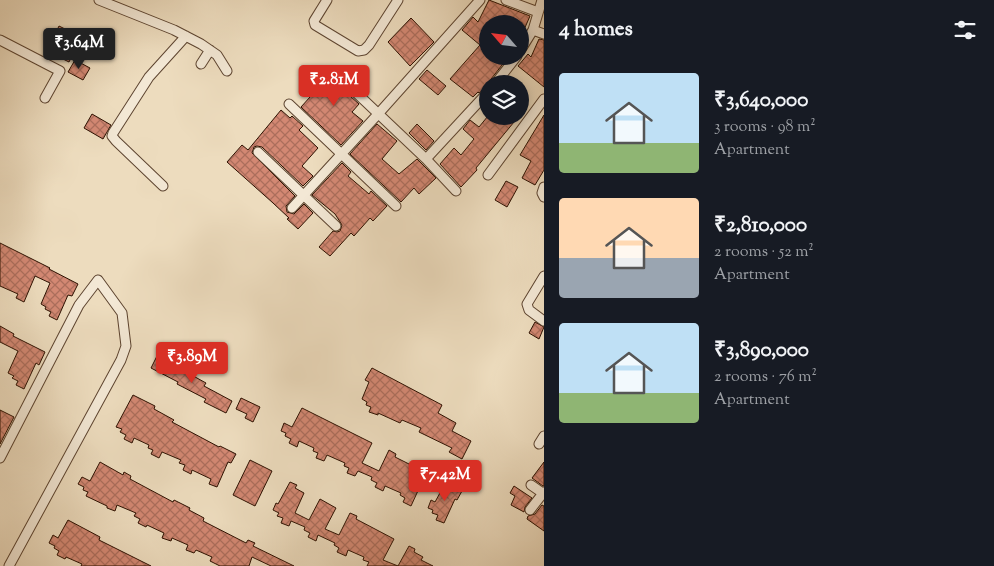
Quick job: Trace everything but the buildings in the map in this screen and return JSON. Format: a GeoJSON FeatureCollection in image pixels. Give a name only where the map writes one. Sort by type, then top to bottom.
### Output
{"type":"FeatureCollection","features":[{"type":"Feature","properties":{"kind":"street"},"geometry":{"type":"LineString","coordinates":[[99,0],[186,36],[210,50],[227,70]]}},
{"type":"Feature","properties":{"kind":"street"},"geometry":{"type":"LineString","coordinates":[[327,0],[314,20],[315,26],[358,51],[364,50],[369,45],[398,0]]}},
{"type":"Feature","properties":{"kind":"street"},"geometry":{"type":"LineString","coordinates":[[292,208],[480,0]]}},
{"type":"Feature","properties":{"kind":"street"},"geometry":{"type":"LineString","coordinates":[[506,0],[538,12]]}},
{"type":"Feature","properties":{"kind":"street"},"geometry":{"type":"LineString","coordinates":[[529,36],[533,30],[542,0]]}},
{"type":"Feature","properties":{"kind":"street"},"geometry":{"type":"LineString","coordinates":[[533,30],[544,34]]}},
{"type":"Feature","properties":{"kind":"street"},"geometry":{"type":"LineString","coordinates":[[163,186],[112,136],[149,77],[186,36]]}},
{"type":"Feature","properties":{"kind":"street"},"geometry":{"type":"LineString","coordinates":[[0,40],[60,71],[45,98]]}},
{"type":"Feature","properties":{"kind":"street"},"geometry":{"type":"LineString","coordinates":[[201,64],[210,50]]}},
{"type":"Feature","properties":{"kind":"street"},"geometry":{"type":"LineString","coordinates":[[502,75],[510,65]]}},
{"type":"Feature","properties":{"kind":"street"},"geometry":{"type":"LineString","coordinates":[[348,85],[426,159],[456,191]]}},
{"type":"Feature","properties":{"kind":"street"},"geometry":{"type":"LineString","coordinates":[[488,174],[544,99]]}},
{"type":"Feature","properties":{"kind":"street"},"geometry":{"type":"LineString","coordinates":[[426,159],[479,102]]}},
{"type":"Feature","properties":{"kind":"street"},"geometry":{"type":"LineString","coordinates":[[290,104],[396,206]]}},
{"type":"Feature","properties":{"kind":"street"},"geometry":{"type":"LineString","coordinates":[[258,152],[336,226]]}},
{"type":"Feature","properties":{"kind":"street"},"geometry":{"type":"LineString","coordinates":[[544,187],[542,193],[544,197]]}},
{"type":"Feature","properties":{"kind":"street"},"geometry":{"type":"LineString","coordinates":[[544,276],[527,304],[529,310],[544,321]]}},
{"type":"Feature","properties":{"kind":"street"},"geometry":{"type":"LineString","coordinates":[[0,458],[79,305],[98,280],[122,313],[126,346],[121,360],[9,566]]}},
{"type":"Feature","properties":{"kind":"street"},"geometry":{"type":"LineString","coordinates":[[530,510],[544,493],[531,485]]}}]}
